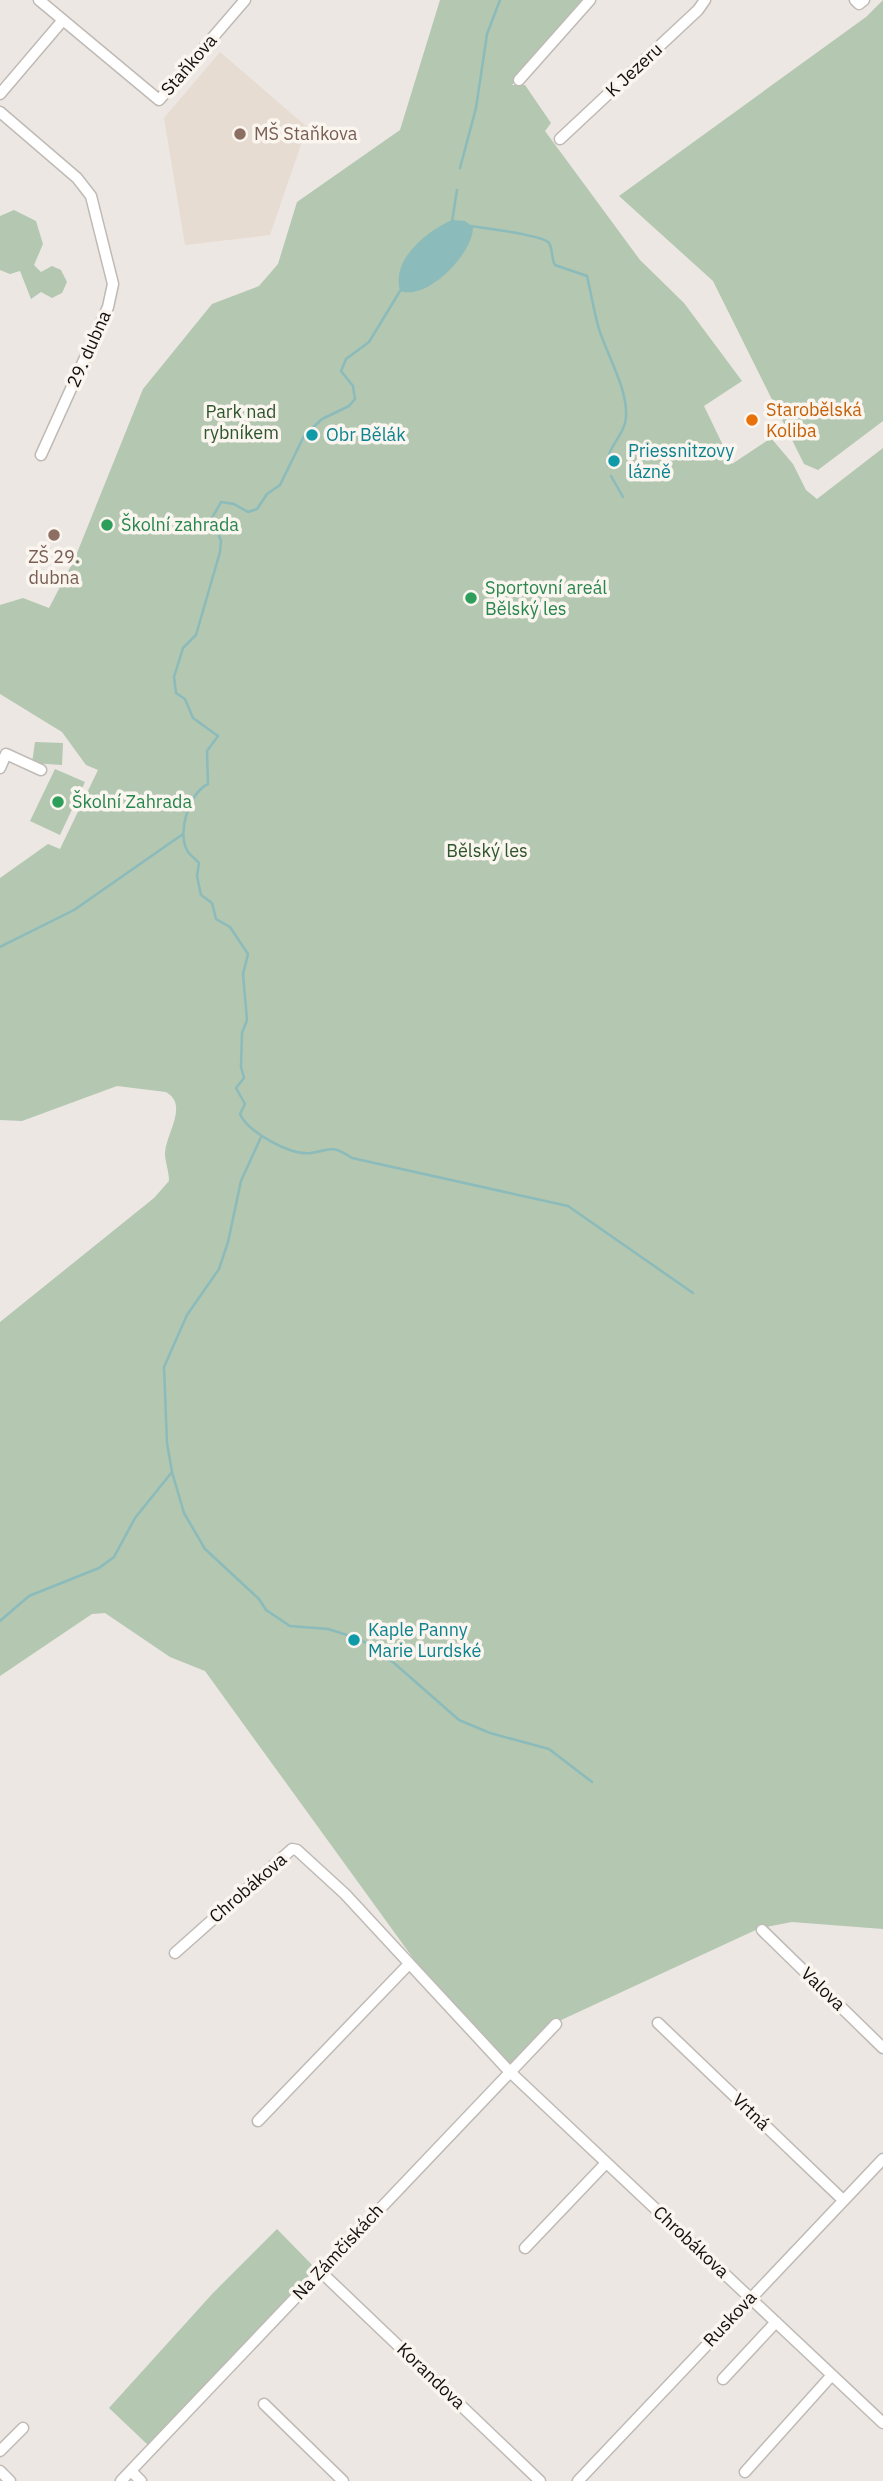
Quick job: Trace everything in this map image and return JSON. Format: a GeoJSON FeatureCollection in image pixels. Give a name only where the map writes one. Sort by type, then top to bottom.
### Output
{"type":"FeatureCollection","features":[{"type":"Feature","properties":{"kind":"street","name":"Staňkova"},"geometry":{"type":"LineString","coordinates":[[39,0],[159,100],[245,0]]}},
{"type":"Feature","properties":{"kind":"street"},"geometry":{"type":"LineString","coordinates":[[519,80],[590,0]]}},
{"type":"Feature","properties":{"kind":"street","name":"K Jezeru"},"geometry":{"type":"LineString","coordinates":[[560,139],[698,10],[705,0]]}},
{"type":"Feature","properties":{"kind":"street"},"geometry":{"type":"LineString","coordinates":[[855,0],[859,4],[864,0]]}},
{"type":"Feature","properties":{"kind":"street"},"geometry":{"type":"LineString","coordinates":[[0,94],[63,20]]}},
{"type":"Feature","properties":{"kind":"street","name":"29. dubna"},"geometry":{"type":"LineString","coordinates":[[0,112],[77,178],[91,196],[113,284],[108,307],[41,456]]}},
{"type":"Feature","properties":{"kind":"street"},"geometry":{"type":"LineString","coordinates":[[0,768],[6,754],[41,769]]}},
{"type":"Feature","properties":{"kind":"street","name":"Chrobákova"},"geometry":{"type":"LineString","coordinates":[[175,1953],[292,1849],[321,1870],[509,2071],[883,2423]]}},
{"type":"Feature","properties":{"kind":"street","name":"Valova"},"geometry":{"type":"LineString","coordinates":[[762,1930],[883,2048]]}},
{"type":"Feature","properties":{"kind":"street"},"geometry":{"type":"LineString","coordinates":[[258,2121],[408,1965]]}},
{"type":"Feature","properties":{"kind":"street","name":"Vrtná"},"geometry":{"type":"LineString","coordinates":[[658,2023],[843,2200]]}},
{"type":"Feature","properties":{"kind":"street","name":"Na Zámčiskách"},"geometry":{"type":"LineString","coordinates":[[121,2481],[556,2024]]}},
{"type":"Feature","properties":{"kind":"street","name":"Ruskova"},"geometry":{"type":"LineString","coordinates":[[578,2481],[883,2159]]}},
{"type":"Feature","properties":{"kind":"street"},"geometry":{"type":"LineString","coordinates":[[525,2248],[606,2162]]}},
{"type":"Feature","properties":{"kind":"street","name":"Korandova"},"geometry":{"type":"LineString","coordinates":[[321,2272],[540,2481]]}},
{"type":"Feature","properties":{"kind":"street"},"geometry":{"type":"LineString","coordinates":[[723,2379],[776,2322]]}},
{"type":"Feature","properties":{"kind":"street"},"geometry":{"type":"LineString","coordinates":[[745,2472],[832,2375]]}},
{"type":"Feature","properties":{"kind":"street"},"geometry":{"type":"LineString","coordinates":[[264,2404],[343,2481]]}},
{"type":"Feature","properties":{"kind":"street"},"geometry":{"type":"LineString","coordinates":[[0,2451],[23,2428]]}},
{"type":"Feature","properties":{"kind":"street"},"geometry":{"type":"LineString","coordinates":[[131,2471],[141,2481]]}},
{"type":"Feature","properties":{"kind":"street"},"geometry":{"type":"LineString","coordinates":[[0,2472],[10,2481]]}},
{"type":"Feature","properties":{"kind":"shaded area"},"geometry":{"type":"Polygon","coordinates":[[[220,52],[307,127],[270,235],[185,245],[164,118],[220,52]]]}},
{"type":"Feature","properties":{"kind":"green space","name":"Bělský les"},"geometry":{"type":"Polygon","coordinates":[[[440,0],[582,0],[512,85],[525,85],[551,123],[545,131],[640,260],[684,303],[742,381],[704,406],[732,464],[771,438],[793,464],[806,490],[817,499],[883,448],[883,1929],[792,1922],[760,1928],[559,2021],[504,2072],[447,2005],[205,1671],[170,1657],[105,1613],[92,1614],[0,1676],[0,1322],[154,1198],[169,1181],[165,1153],[176,1104],[166,1092],[117,1086],[22,1121],[0,1120],[0,878],[48,844],[60,849],[98,770],[86,765],[62,732],[0,694],[0,605],[23,598],[49,608],[75,558],[143,389],[212,304],[259,286],[278,264],[297,202],[400,130],[440,0]]]}},
{"type":"Feature","properties":{"kind":"green space"},"geometry":{"type":"Polygon","coordinates":[[[883,0],[883,421],[818,470],[804,464],[713,281],[619,196],[866,17],[883,0]]]}},
{"type":"Feature","properties":{"kind":"green space"},"geometry":{"type":"Polygon","coordinates":[[[14,210],[36,221],[43,244],[34,265],[41,272],[52,266],[61,270],[67,282],[62,293],[52,298],[41,292],[31,299],[20,271],[10,274],[0,270],[0,216],[14,210]]]}},
{"type":"Feature","properties":{"kind":"green space"},"geometry":{"type":"Polygon","coordinates":[[[35,742],[63,743],[62,765],[32,763],[35,742]]]}},
{"type":"Feature","properties":{"kind":"green space","name":"Školní Zahrada"},"geometry":{"type":"Polygon","coordinates":[[[55,769],[85,782],[60,835],[30,821],[55,769]]]}},
{"type":"Feature","properties":{"kind":"green space"},"geometry":{"type":"Polygon","coordinates":[[[277,2229],[317,2270],[148,2445],[109,2408],[213,2293],[277,2229]]]}},
{"type":"Feature","properties":{"kind":"water"},"geometry":{"type":"Polygon","coordinates":[[[452,220],[465,221],[473,227],[471,238],[457,262],[447,273],[423,289],[400,291],[399,279],[406,257],[422,239],[452,220]]]}},
{"type":"Feature","properties":{"kind":"waterway"},"geometry":{"type":"LineString","coordinates":[[460,168],[476,108],[487,34],[500,0]]}},
{"type":"Feature","properties":{"kind":"waterway"},"geometry":{"type":"LineString","coordinates":[[452,222],[457,190]]}},
{"type":"Feature","properties":{"kind":"waterway"},"geometry":{"type":"LineString","coordinates":[[471,226],[545,240],[550,245],[555,265],[587,276],[599,329],[626,406],[625,424],[609,453],[608,466]]}},
{"type":"Feature","properties":{"kind":"waterway"},"geometry":{"type":"LineString","coordinates":[[400,291],[369,342],[346,359],[341,371],[353,386],[355,399],[349,406],[322,419],[304,436],[280,485],[267,494],[257,509],[248,512],[234,504],[221,502],[212,518],[221,541],[220,552],[196,635],[183,648],[174,677],[176,693],[185,699],[193,718],[218,736],[207,751],[208,784],[190,804],[183,833],[188,852],[199,863],[197,876],[201,895],[212,903],[216,919],[230,927],[248,954],[243,974],[247,1020],[242,1033],[241,1067],[244,1078],[236,1088],[245,1104],[240,1114],[261,1135],[293,1151],[311,1153],[335,1149],[352,1158],[568,1206],[693,1293]]}},
{"type":"Feature","properties":{"kind":"waterway"},"geometry":{"type":"LineString","coordinates":[[611,476],[623,497]]}},
{"type":"Feature","properties":{"kind":"waterway"},"geometry":{"type":"LineString","coordinates":[[0,947],[74,910],[183,834]]}},
{"type":"Feature","properties":{"kind":"waterway"},"geometry":{"type":"LineString","coordinates":[[0,1621],[29,1596],[99,1568],[114,1557],[135,1518],[172,1472],[167,1443],[164,1367],[187,1315],[219,1269],[228,1242],[241,1181],[261,1137]]}},
{"type":"Feature","properties":{"kind":"waterway"},"geometry":{"type":"LineString","coordinates":[[172,1472],[184,1513],[205,1549],[259,1599],[266,1610],[290,1626],[328,1629],[360,1639],[394,1663],[459,1720],[490,1733],[549,1749],[592,1782]]}},
{"type":"Feature","properties":{"kind":"place","name":"MŠ Staňkova"},"geometry":{"type":"Point","coordinates":[240,134]}},
{"type":"Feature","properties":{"kind":"place","name":"Starobělská Koliba"},"geometry":{"type":"Point","coordinates":[752,420]}},
{"type":"Feature","properties":{"kind":"place","name":"Obr Bělák"},"geometry":{"type":"Point","coordinates":[312,435]}},
{"type":"Feature","properties":{"kind":"place","name":"Priessnitzovy lázně"},"geometry":{"type":"Point","coordinates":[614,461]}},
{"type":"Feature","properties":{"kind":"place","name":"Školní zahrada"},"geometry":{"type":"Point","coordinates":[107,525]}},
{"type":"Feature","properties":{"kind":"place","name":"ZŠ 29. dubna"},"geometry":{"type":"Point","coordinates":[54,535]}},
{"type":"Feature","properties":{"kind":"place","name":"Sportovní areál Bělský les"},"geometry":{"type":"Point","coordinates":[471,598]}},
{"type":"Feature","properties":{"kind":"place","name":"Školní Zahrada"},"geometry":{"type":"Point","coordinates":[58,802]}},
{"type":"Feature","properties":{"kind":"place","name":"Kaple Panny Marie Lurdské"},"geometry":{"type":"Point","coordinates":[354,1640]}},
{"type":"Feature","properties":{"kind":"park label","name":"Park nad rybníkem"},"geometry":{"type":"Point","coordinates":[241,422]}}]}
